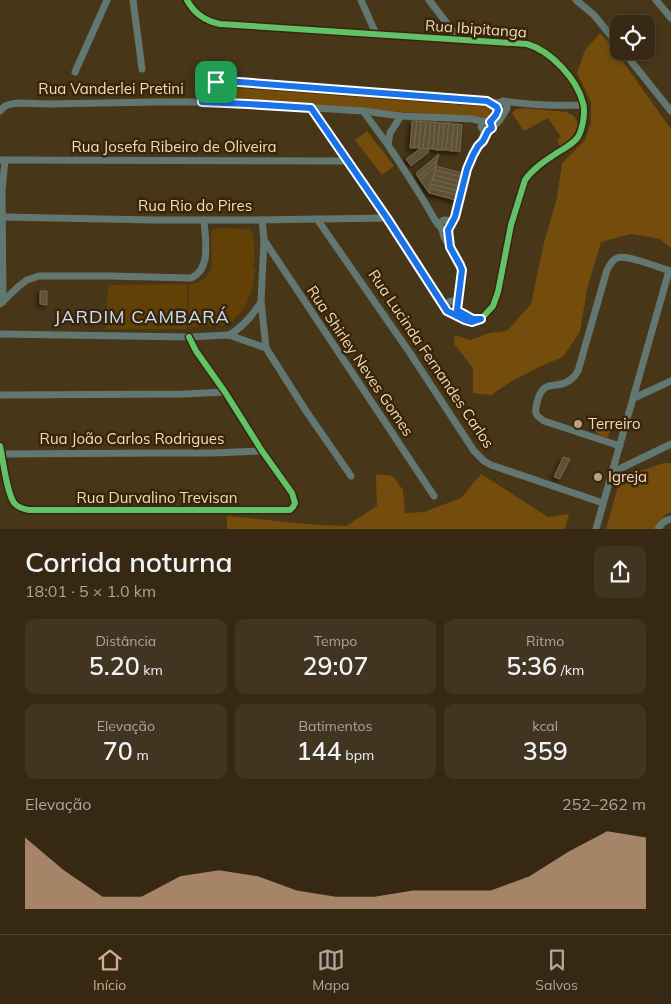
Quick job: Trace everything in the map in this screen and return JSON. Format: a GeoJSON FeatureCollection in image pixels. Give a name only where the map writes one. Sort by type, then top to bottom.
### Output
{"type":"FeatureCollection","features":[{"type":"Feature","properties":{"kind":"street"},"geometry":{"type":"LineString","coordinates":[[76,72],[107,0]]}},
{"type":"Feature","properties":{"kind":"street"},"geometry":{"type":"LineString","coordinates":[[133,0],[142,69]]}},
{"type":"Feature","properties":{"kind":"street","name":"Rua Ibipitanga"},"geometry":{"type":"LineString","coordinates":[[187,0],[190,7],[203,18],[220,24],[519,43],[535,46],[568,74],[580,94],[584,106]]}},
{"type":"Feature","properties":{"kind":"street"},"geometry":{"type":"LineString","coordinates":[[361,0],[376,34]]}},
{"type":"Feature","properties":{"kind":"street"},"geometry":{"type":"LineString","coordinates":[[429,0],[458,39]]}},
{"type":"Feature","properties":{"kind":"street"},"geometry":{"type":"LineString","coordinates":[[576,0],[594,15],[610,35]]}},
{"type":"Feature","properties":{"kind":"street"},"geometry":{"type":"LineString","coordinates":[[656,0],[671,18]]}},
{"type":"Feature","properties":{"kind":"street"},"geometry":{"type":"LineString","coordinates":[[630,60],[671,112]]}},
{"type":"Feature","properties":{"kind":"street","name":"Rua Vanderlei Pretini"},"geometry":{"type":"LineString","coordinates":[[202,102],[205,85],[216,82],[239,82],[487,101],[502,106]]}},
{"type":"Feature","properties":{"kind":"street","name":"Rua Vanderlei Pretini"},"geometry":{"type":"LineString","coordinates":[[0,110],[4,106],[20,103],[202,102],[363,111],[401,116],[473,119],[486,127]]}},
{"type":"Feature","properties":{"kind":"street"},"geometry":{"type":"LineString","coordinates":[[311,108],[434,289],[465,320],[472,322],[481,319],[493,306],[498,292],[511,225],[525,180],[529,173],[578,137],[581,131],[584,106],[525,104],[502,106],[486,127],[467,169],[456,210],[445,226],[444,238],[462,270],[452,306]]}},
{"type":"Feature","properties":{"kind":"street"},"geometry":{"type":"LineString","coordinates":[[363,111],[410,177],[436,223],[445,226]]}},
{"type":"Feature","properties":{"kind":"street"},"geometry":{"type":"LineString","coordinates":[[388,145],[390,133],[401,116]]}},
{"type":"Feature","properties":{"kind":"street"},"geometry":{"type":"LineString","coordinates":[[1,303],[2,160]]}},
{"type":"Feature","properties":{"kind":"street","name":"Rua Josefa Ribeiro de Oliveira"},"geometry":{"type":"LineString","coordinates":[[2,160],[347,161]]}},
{"type":"Feature","properties":{"kind":"street","name":"Rua Rio do Pires"},"geometry":{"type":"LineString","coordinates":[[3,217],[204,220],[387,218]]}},
{"type":"Feature","properties":{"kind":"street","name":"Rua Lucinda Fernandes Carlos"},"geometry":{"type":"LineString","coordinates":[[317,219],[479,456],[491,465],[603,503]]}},
{"type":"Feature","properties":{"kind":"street"},"geometry":{"type":"LineString","coordinates":[[1,303],[27,280],[39,276],[191,278],[197,276],[204,265],[205,258],[204,220]]}},
{"type":"Feature","properties":{"kind":"street"},"geometry":{"type":"LineString","coordinates":[[262,220],[264,240],[261,301],[266,348],[306,411],[351,476]]}},
{"type":"Feature","properties":{"kind":"street","name":"Rua Shirley Neves Gomes"},"geometry":{"type":"LineString","coordinates":[[264,240],[434,496]]}},
{"type":"Feature","properties":{"kind":"street"},"geometry":{"type":"LineString","coordinates":[[596,529],[611,473],[620,446],[670,271],[622,257],[616,258],[610,263],[607,270],[578,371],[574,378],[567,382],[547,386],[542,390],[536,412],[538,418],[544,421],[620,446]]}},
{"type":"Feature","properties":{"kind":"street"},"geometry":{"type":"LineString","coordinates":[[229,335],[249,319],[261,301]]}},
{"type":"Feature","properties":{"kind":"street"},"geometry":{"type":"LineString","coordinates":[[0,334],[189,337],[229,335],[266,348]]}},
{"type":"Feature","properties":{"kind":"street"},"geometry":{"type":"LineString","coordinates":[[189,337],[262,451]]}},
{"type":"Feature","properties":{"kind":"street"},"geometry":{"type":"LineString","coordinates":[[634,398],[671,381]]}},
{"type":"Feature","properties":{"kind":"street"},"geometry":{"type":"LineString","coordinates":[[0,395],[224,392]]}},
{"type":"Feature","properties":{"kind":"street"},"geometry":{"type":"LineString","coordinates":[[611,473],[671,444]]}},
{"type":"Feature","properties":{"kind":"street"},"geometry":{"type":"LineString","coordinates":[[0,446],[2,454]]}},
{"type":"Feature","properties":{"kind":"street","name":"Rua João Carlos Rodrigues"},"geometry":{"type":"LineString","coordinates":[[2,454],[262,451]]}},
{"type":"Feature","properties":{"kind":"street","name":"Rua Durvalino Trevisan"},"geometry":{"type":"LineString","coordinates":[[2,454],[12,501],[22,509],[290,510],[295,503],[294,498],[262,451]]}},
{"type":"Feature","properties":{"kind":"street"},"geometry":{"type":"LineString","coordinates":[[658,529],[669,520]]}},
{"type":"Feature","properties":{"kind":"shaded area"},"geometry":{"type":"Polygon","coordinates":[[[600,33],[610,44],[610,60],[622,60],[671,129],[671,248],[660,239],[631,234],[601,242],[587,289],[580,332],[563,357],[512,381],[491,395],[473,393],[473,368],[454,344],[455,335],[470,340],[489,333],[507,331],[531,304],[544,243],[557,198],[562,163],[585,140],[591,123],[591,102],[577,73],[585,50],[600,33]]]}},
{"type":"Feature","properties":{"kind":"shaded area"},"geometry":{"type":"Polygon","coordinates":[[[210,86],[490,107],[494,110],[492,118],[486,118],[209,98],[210,86]]]}},
{"type":"Feature","properties":{"kind":"shaded area"},"geometry":{"type":"Polygon","coordinates":[[[524,108],[566,112],[574,116],[578,123],[576,131],[570,139],[560,146],[557,140],[561,137],[548,118],[524,131],[512,113],[515,110],[524,108]]]}},
{"type":"Feature","properties":{"kind":"shaded area"},"geometry":{"type":"Polygon","coordinates":[[[367,131],[394,166],[382,175],[355,140],[367,131]]]}},
{"type":"Feature","properties":{"kind":"shaded area"},"geometry":{"type":"Polygon","coordinates":[[[219,228],[249,229],[253,235],[255,261],[252,267],[255,269],[252,289],[245,307],[233,321],[226,325],[188,327],[189,285],[200,282],[207,276],[212,266],[211,231],[219,228]]]}},
{"type":"Feature","properties":{"kind":"shaded area"},"geometry":{"type":"Polygon","coordinates":[[[187,284],[187,329],[106,329],[108,285],[187,284]]]}},
{"type":"Feature","properties":{"kind":"shaded area"},"geometry":{"type":"Polygon","coordinates":[[[599,419],[607,421],[612,427],[607,438],[595,431],[599,419]]]}},
{"type":"Feature","properties":{"kind":"shaded area"},"geometry":{"type":"Polygon","coordinates":[[[664,463],[671,463],[671,512],[666,514],[654,529],[606,529],[619,483],[637,472],[664,463]]]}},
{"type":"Feature","properties":{"kind":"shaded area"},"geometry":{"type":"Polygon","coordinates":[[[376,474],[393,476],[403,490],[405,513],[424,512],[461,498],[481,474],[548,517],[569,514],[565,529],[227,529],[227,516],[346,526],[377,506],[376,474]]]}},
{"type":"Feature","properties":{"kind":"building"},"geometry":{"type":"Polygon","coordinates":[[[412,121],[417,121],[414,148],[410,148],[412,121]]]}},
{"type":"Feature","properties":{"kind":"building"},"geometry":{"type":"Polygon","coordinates":[[[417,121],[421,121],[419,148],[414,148],[417,121]]]}},
{"type":"Feature","properties":{"kind":"building"},"geometry":{"type":"Polygon","coordinates":[[[421,121],[426,122],[423,149],[419,148],[421,121]]]}},
{"type":"Feature","properties":{"kind":"building"},"geometry":{"type":"Polygon","coordinates":[[[426,122],[431,122],[428,149],[423,149],[426,122]]]}},
{"type":"Feature","properties":{"kind":"building"},"geometry":{"type":"Polygon","coordinates":[[[431,122],[435,122],[433,149],[428,149],[431,122]]]}},
{"type":"Feature","properties":{"kind":"building"},"geometry":{"type":"Polygon","coordinates":[[[435,122],[440,123],[437,150],[433,149],[435,122]]]}},
{"type":"Feature","properties":{"kind":"building"},"geometry":{"type":"Polygon","coordinates":[[[440,123],[444,123],[442,150],[437,150],[440,123]]]}},
{"type":"Feature","properties":{"kind":"building"},"geometry":{"type":"Polygon","coordinates":[[[444,123],[449,123],[446,150],[442,150],[444,123]]]}},
{"type":"Feature","properties":{"kind":"building"},"geometry":{"type":"Polygon","coordinates":[[[449,123],[454,124],[451,151],[446,150],[449,123]]]}},
{"type":"Feature","properties":{"kind":"building"},"geometry":{"type":"Polygon","coordinates":[[[454,124],[458,124],[456,151],[451,151],[454,124]]]}},
{"type":"Feature","properties":{"kind":"building"},"geometry":{"type":"Polygon","coordinates":[[[458,124],[462,125],[460,152],[456,151],[458,124]]]}},
{"type":"Feature","properties":{"kind":"building"},"geometry":{"type":"Polygon","coordinates":[[[421,148],[427,149],[429,152],[411,166],[406,159],[421,148]]]}},
{"type":"Feature","properties":{"kind":"building"},"geometry":{"type":"Polygon","coordinates":[[[439,154],[437,161],[418,177],[416,173],[439,154]]]}},
{"type":"Feature","properties":{"kind":"building"},"geometry":{"type":"Polygon","coordinates":[[[437,161],[436,166],[420,180],[418,177],[437,161]]]}},
{"type":"Feature","properties":{"kind":"building"},"geometry":{"type":"Polygon","coordinates":[[[436,166],[462,173],[461,177],[435,170],[436,166]]]}},
{"type":"Feature","properties":{"kind":"building"},"geometry":{"type":"Polygon","coordinates":[[[436,166],[435,170],[429,193],[420,180],[436,166]]]}},
{"type":"Feature","properties":{"kind":"building"},"geometry":{"type":"Polygon","coordinates":[[[435,170],[461,177],[460,182],[434,175],[435,170]]]}},
{"type":"Feature","properties":{"kind":"building"},"geometry":{"type":"Polygon","coordinates":[[[434,175],[460,182],[459,186],[433,180],[434,175]]]}},
{"type":"Feature","properties":{"kind":"building"},"geometry":{"type":"Polygon","coordinates":[[[433,180],[459,186],[458,191],[431,184],[433,180]]]}},
{"type":"Feature","properties":{"kind":"building"},"geometry":{"type":"Polygon","coordinates":[[[431,184],[458,191],[457,195],[430,188],[431,184]]]}},
{"type":"Feature","properties":{"kind":"building"},"geometry":{"type":"Polygon","coordinates":[[[430,188],[457,195],[455,200],[429,193],[430,188]]]}},
{"type":"Feature","properties":{"kind":"building"},"geometry":{"type":"Polygon","coordinates":[[[40,291],[47,291],[47,305],[40,304],[40,291]]]}},
{"type":"Feature","properties":{"kind":"building"},"geometry":{"type":"Polygon","coordinates":[[[563,457],[570,459],[560,479],[554,477],[563,457]]]}},
{"type":"Feature","properties":{"kind":"cycle path"},"geometry":{"type":"LineString","coordinates":[[187,0],[200,16],[220,24],[527,44],[545,53],[562,67],[575,85],[584,105],[579,135],[570,145],[537,167],[525,180],[511,225],[498,292],[493,306],[481,319],[472,322],[452,313]]}},
{"type":"Feature","properties":{"kind":"cycle path"},"geometry":{"type":"LineString","coordinates":[[0,446],[12,500],[15,504],[27,510],[290,510],[295,503],[292,493],[262,451],[225,392],[196,351],[189,337]]}},
{"type":"Feature","properties":{"kind":"place","name":"Terreiro"},"geometry":{"type":"Point","coordinates":[578,424]}},
{"type":"Feature","properties":{"kind":"place","name":"Igreja"},"geometry":{"type":"Point","coordinates":[598,477]}},
{"type":"Feature","properties":{"kind":"district","name":"JARDIM CAMBARÁ"},"geometry":{"type":"Point","coordinates":[142,317]}},
{"type":"Feature","properties":{"kind":"route"},"geometry":{"type":"LineString","coordinates":[[216,82],[239,82],[487,101],[497,107],[496,115],[490,122],[492,128],[478,146],[467,169],[455,217],[448,230],[450,247],[462,270],[457,310],[473,319],[481,319],[472,322],[447,311],[387,218],[311,108],[202,102],[205,85],[216,82]]}}]}
